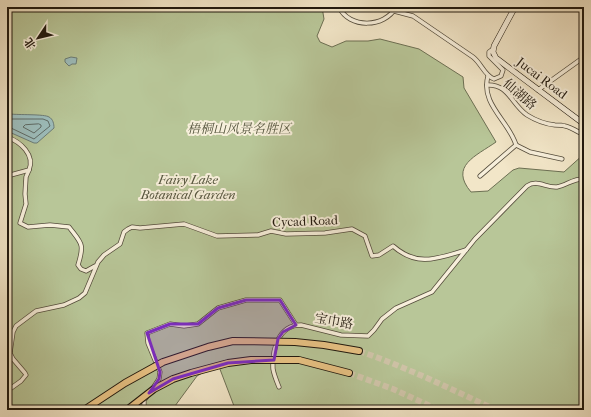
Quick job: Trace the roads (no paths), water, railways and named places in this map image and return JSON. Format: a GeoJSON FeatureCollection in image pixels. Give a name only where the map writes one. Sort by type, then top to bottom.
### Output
{"type":"FeatureCollection","features":[{"type":"Feature","properties":{"kind":"highway"},"geometry":{"type":"LineString","coordinates":[[84,410],[125,383],[163,362],[208,347],[233,342],[295,342],[359,351]]}},
{"type":"Feature","properties":{"kind":"highway"},"geometry":{"type":"LineString","coordinates":[[127,410],[154,389],[173,379],[228,363],[251,360],[299,360],[349,374]]}},
{"type":"Feature","properties":{"kind":"street"},"geometry":{"type":"LineString","coordinates":[[339,7],[348,18],[359,23],[376,22],[395,9],[413,16],[473,57],[488,76],[494,79],[501,76],[503,73],[500,67],[489,56],[489,52],[493,48],[515,7]]}},
{"type":"Feature","properties":{"kind":"street","name":"Jucai Road"},"geometry":{"type":"LineString","coordinates":[[493,48],[496,58],[584,124]]}},
{"type":"Feature","properties":{"kind":"street"},"geometry":{"type":"LineString","coordinates":[[538,90],[584,57]]}},
{"type":"Feature","properties":{"kind":"street"},"geometry":{"type":"LineString","coordinates":[[488,76],[487,94],[494,108],[514,139],[516,145],[530,152],[562,159]]}},
{"type":"Feature","properties":{"kind":"street","name":"仙湖路"},"geometry":{"type":"LineString","coordinates":[[487,85],[495,84],[502,88],[517,106],[527,115],[543,123],[565,126],[584,135]]}},
{"type":"Feature","properties":{"kind":"street"},"geometry":{"type":"LineString","coordinates":[[7,137],[24,148],[31,161],[26,183],[26,204],[20,223],[28,227],[50,225],[69,227],[81,241],[82,247],[78,265],[81,269],[86,271],[95,266]]}},
{"type":"Feature","properties":{"kind":"street"},"geometry":{"type":"LineString","coordinates":[[480,176],[516,145]]}},
{"type":"Feature","properties":{"kind":"street"},"geometry":{"type":"LineString","coordinates":[[7,176],[29,170]]}},
{"type":"Feature","properties":{"kind":"street","name":"宝巾路"},"geometry":{"type":"LineString","coordinates":[[144,410],[144,400],[159,379],[160,372],[148,343],[148,333],[170,324],[184,326],[198,324],[218,308],[246,300],[280,300],[296,325],[341,335],[368,336],[382,319],[396,308],[432,292],[474,239],[531,183],[535,182],[552,187],[579,179],[584,179]]}},
{"type":"Feature","properties":{"kind":"street","name":"Cycad Road"},"geometry":{"type":"LineString","coordinates":[[95,266],[101,258],[120,244],[124,232],[132,227],[140,228],[184,224],[217,236],[258,235],[271,231],[286,234],[325,233],[352,229],[365,236],[372,256],[379,255],[393,246],[402,254],[416,259],[432,259],[466,250]]}},
{"type":"Feature","properties":{"kind":"street"},"geometry":{"type":"LineString","coordinates":[[7,391],[21,381],[26,375],[10,353],[13,332],[16,326],[36,311],[60,307],[82,297],[87,290],[95,266]]}},
{"type":"Feature","properties":{"kind":"street"},"geometry":{"type":"LineString","coordinates":[[279,387],[273,370],[274,355],[278,338],[282,332],[296,325]]}},
{"type":"Feature","properties":{"kind":"water"},"geometry":{"type":"Polygon","coordinates":[[[71,57],[77,58],[76,64],[69,66],[65,62],[65,59],[71,57]]]}},
{"type":"Feature","properties":{"kind":"water"},"geometry":{"type":"Polygon","coordinates":[[[7,115],[47,116],[52,120],[54,128],[37,143],[34,143],[7,131],[7,115]]]}},
{"type":"Feature","properties":{"kind":"tunnel"},"geometry":{"type":"LineString","coordinates":[[359,351],[411,371],[496,410]]}},
{"type":"Feature","properties":{"kind":"tunnel"},"geometry":{"type":"LineString","coordinates":[[349,373],[393,389],[439,410]]}},
{"type":"Feature","properties":{"kind":"park label","name":"梧桐山风景名胜区"},"geometry":{"type":"Point","coordinates":[239,128]}},
{"type":"Feature","properties":{"kind":"park label","name":"Fairy Lake Botanical Garden"},"geometry":{"type":"Point","coordinates":[188,186]}}]}
